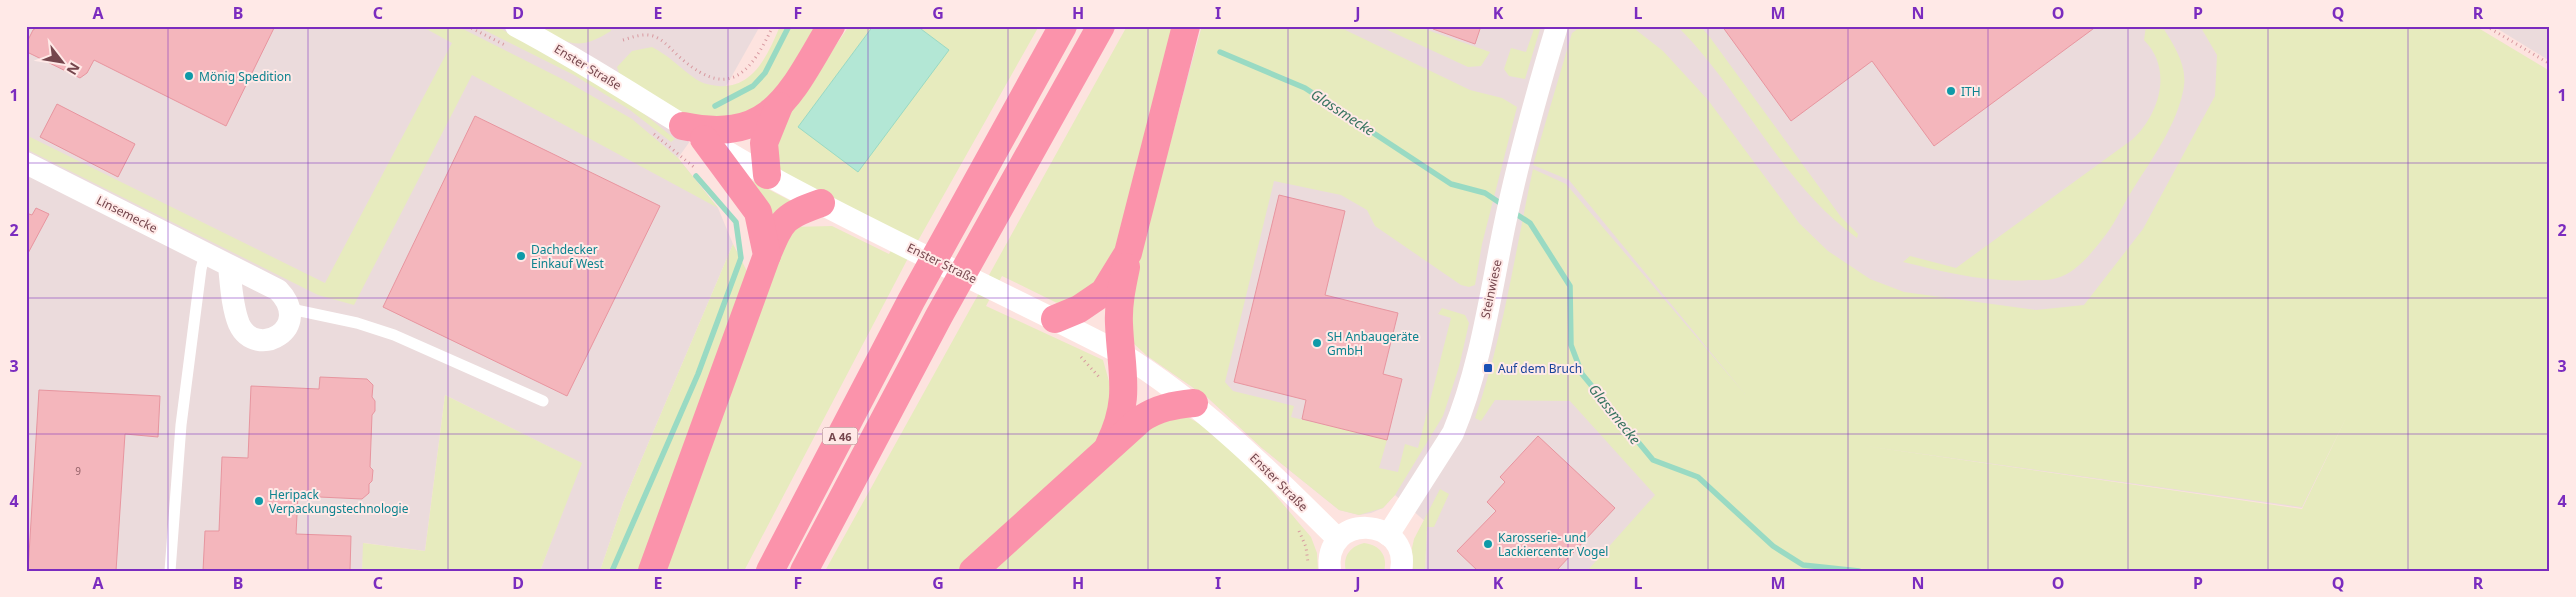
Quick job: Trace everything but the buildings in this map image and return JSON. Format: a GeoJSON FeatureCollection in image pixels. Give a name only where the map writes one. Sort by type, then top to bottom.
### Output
{"type":"FeatureCollection","features":[{"type":"Feature","properties":{"kind":"highway"},"geometry":{"type":"LineString","coordinates":[[767,175],[764,143],[780,105],[831,26]]}},
{"type":"Feature","properties":{"kind":"highway","name":"A 46"},"geometry":{"type":"LineString","coordinates":[[770,571],[911,301],[1063,26]]}},
{"type":"Feature","properties":{"kind":"highway","name":"A 46"},"geometry":{"type":"LineString","coordinates":[[804,571],[939,316],[1101,26]]}},
{"type":"Feature","properties":{"kind":"highway"},"geometry":{"type":"LineString","coordinates":[[1106,451],[1122,415],[1124,379],[1119,301],[1128,253],[1186,26]]}},
{"type":"Feature","properties":{"kind":"highway"},"geometry":{"type":"LineString","coordinates":[[694,132],[716,132],[736,129],[756,122],[780,105]]}},
{"type":"Feature","properties":{"kind":"highway"},"geometry":{"type":"LineString","coordinates":[[694,132],[758,212],[767,255]]}},
{"type":"Feature","properties":{"kind":"highway"},"geometry":{"type":"LineString","coordinates":[[652,571],[767,255],[779,227],[789,215],[820,203]]}},
{"type":"Feature","properties":{"kind":"highway"},"geometry":{"type":"LineString","coordinates":[[1055,319],[1079,309],[1104,292],[1128,253]]}},
{"type":"Feature","properties":{"kind":"highway"},"geometry":{"type":"LineString","coordinates":[[972,571],[1152,412],[1172,405],[1194,403]]}},
{"type":"Feature","properties":{"kind":"street","name":"Enster Straße"},"geometry":{"type":"LineString","coordinates":[[516,26],[585,64],[767,175],[1122,354],[1194,403],[1250,453],[1338,540]]}},
{"type":"Feature","properties":{"kind":"street","name":"Steinwiese"},"geometry":{"type":"LineString","coordinates":[[1388,536],[1453,434],[1458,420],[1475,365],[1504,225],[1535,99],[1557,26]]}},
{"type":"Feature","properties":{"kind":"street","name":"Linsemecke"},"geometry":{"type":"LineString","coordinates":[[26,162],[278,290],[288,301],[291,309]]}},
{"type":"Feature","properties":{"kind":"street"},"geometry":{"type":"LineString","coordinates":[[228,266],[237,318],[243,330],[251,337],[267,341],[275,339],[291,318],[291,309]]}},
{"type":"Feature","properties":{"kind":"street"},"geometry":{"type":"LineString","coordinates":[[1330,571],[1331,550],[1338,540],[1348,532],[1360,527],[1372,527],[1388,536],[1400,552],[1401,571]]}},
{"type":"Feature","properties":{"kind":"lane"},"geometry":{"type":"LineString","coordinates":[[170,571],[181,425],[201,269],[205,254]]}},
{"type":"Feature","properties":{"kind":"lane"},"geometry":{"type":"LineString","coordinates":[[291,309],[357,323],[394,335],[543,401]]}},
{"type":"Feature","properties":{"kind":"path"},"geometry":{"type":"LineString","coordinates":[[623,40],[644,34],[653,36],[662,41],[695,70],[712,77],[728,78],[736,76],[754,63],[773,26]]}},
{"type":"Feature","properties":{"kind":"path"},"geometry":{"type":"LineString","coordinates":[[2486,26],[2550,64]]}},
{"type":"Feature","properties":{"kind":"shaded area"},"geometry":{"type":"Polygon","coordinates":[[[26,26],[760,26],[715,106],[678,158],[718,208],[733,244],[623,503],[600,571],[540,571],[581,463],[445,395],[425,551],[364,543],[362,571],[26,571],[26,26]]]}},
{"type":"Feature","properties":{"kind":"shaded area"},"geometry":{"type":"Polygon","coordinates":[[[421,26],[457,26],[566,81],[632,119],[678,158],[718,208],[472,75],[354,305],[318,295],[26,149],[28,136],[325,283],[452,43],[421,26]]]}},
{"type":"Feature","properties":{"kind":"shaded area"},"geometry":{"type":"Polygon","coordinates":[[[476,26],[496,26],[632,104],[675,139],[671,142],[630,110],[574,75],[476,26]]]}},
{"type":"Feature","properties":{"kind":"shaded area"},"geometry":{"type":"Polygon","coordinates":[[[537,26],[611,26],[611,31],[590,42],[574,43],[566,41],[537,26]]]}},
{"type":"Feature","properties":{"kind":"shaded area"},"geometry":{"type":"Polygon","coordinates":[[[780,26],[818,26],[782,85],[762,104],[743,117],[685,117],[619,73],[617,67],[632,51],[652,47],[699,81],[715,86],[731,85],[741,82],[758,68],[765,58],[780,26]]]}},
{"type":"Feature","properties":{"kind":"shaded area"},"geometry":{"type":"Polygon","coordinates":[[[849,26],[873,26],[798,127],[949,50],[917,26],[1039,26],[906,262],[744,571],[662,571],[791,227],[832,226],[889,254],[901,233],[786,175],[777,165],[779,128],[849,26]]]}},
{"type":"Feature","properties":{"kind":"shaded area"},"geometry":{"type":"Polygon","coordinates":[[[873,26],[917,26],[949,50],[858,172],[798,127],[873,26]]]}},
{"type":"Feature","properties":{"kind":"shaded area"},"geometry":{"type":"Polygon","coordinates":[[[1127,26],[1176,26],[1119,250],[1091,292],[1057,303],[1002,276],[986,306],[1103,360],[1114,399],[1095,446],[959,571],[825,571],[1127,26]]]}},
{"type":"Feature","properties":{"kind":"shaded area"},"geometry":{"type":"Polygon","coordinates":[[[1202,26],[2459,26],[2359,390],[2302,508],[1802,437],[1610,571],[1425,571],[1427,523],[1395,495],[1383,508],[1371,513],[1359,515],[1339,510],[1262,448],[1208,398],[1146,355],[1184,88],[1202,26]]]}},
{"type":"Feature","properties":{"kind":"shaded area"},"geometry":{"type":"Polygon","coordinates":[[[1202,26],[1337,26],[1470,90],[1502,98],[1517,107],[1482,244],[1475,285],[1469,287],[1461,285],[1375,226],[1367,210],[1341,195],[1274,181],[1225,382],[1233,391],[1294,406],[1291,417],[1387,440],[1379,468],[1398,472],[1405,444],[1418,448],[1451,318],[1438,314],[1442,308],[1465,315],[1469,323],[1459,367],[1443,416],[1395,495],[1383,508],[1359,515],[1339,510],[1262,448],[1208,398],[1146,355],[1132,342],[1130,290],[1202,26]]]}},
{"type":"Feature","properties":{"kind":"shaded area"},"geometry":{"type":"Polygon","coordinates":[[[1379,26],[1416,26],[1490,52],[1481,66],[1468,67],[1379,26]]]}},
{"type":"Feature","properties":{"kind":"shaded area"},"geometry":{"type":"Polygon","coordinates":[[[1535,26],[1541,26],[1525,79],[1509,76],[1504,69],[1511,48],[1526,52],[1535,26]]]}},
{"type":"Feature","properties":{"kind":"shaded area"},"geometry":{"type":"Polygon","coordinates":[[[1582,26],[1631,26],[1663,51],[1708,100],[1799,223],[1828,251],[1870,279],[1904,292],[2036,310],[2084,305],[2143,229],[2215,96],[2217,55],[2200,26],[2475,26],[2550,71],[2550,571],[1587,571],[1655,495],[1570,401],[1495,400],[1481,421],[1475,418],[1501,326],[1533,169],[1566,184],[1745,394],[1569,180],[1533,165],[1572,33],[1582,26]],[[2347,416],[2302,507],[1859,445],[2302,509],[2347,416]]]}},
{"type":"Feature","properties":{"kind":"shaded area"},"geometry":{"type":"Polygon","coordinates":[[[1677,26],[1700,26],[1709,36],[1841,217],[1858,234],[1857,238],[1830,216],[1806,191],[1701,52],[1677,26]]]}},
{"type":"Feature","properties":{"kind":"shaded area"},"geometry":{"type":"Polygon","coordinates":[[[2146,26],[2162,26],[2178,54],[2184,78],[2181,100],[2170,129],[2154,156],[2110,228],[2085,260],[2064,275],[2054,279],[2043,280],[1982,278],[1903,262],[1910,256],[1956,268],[2133,139],[2150,117],[2160,91],[2158,64],[2153,52],[2144,40],[2146,26]]]}},
{"type":"Feature","properties":{"kind":"shaded area"},"geometry":{"type":"Polygon","coordinates":[[[2493,26],[2550,26],[2550,61],[2532,50],[2493,26]]]}},
{"type":"Feature","properties":{"kind":"shaded area"},"geometry":{"type":"Polygon","coordinates":[[[743,176],[793,202],[769,228],[743,176]]]}},
{"type":"Feature","properties":{"kind":"shaded area"},"geometry":{"type":"Polygon","coordinates":[[[733,244],[750,277],[642,571],[600,571],[623,503],[733,244]]]}},
{"type":"Feature","properties":{"kind":"shaded area"},"geometry":{"type":"Polygon","coordinates":[[[445,395],[582,463],[540,571],[362,571],[363,543],[425,551],[445,395]]]}},
{"type":"Feature","properties":{"kind":"shaded area"},"geometry":{"type":"Polygon","coordinates":[[[1185,416],[1203,426],[1237,454],[1311,537],[1317,553],[1318,571],[991,571],[1145,428],[1185,416]]]}},
{"type":"Feature","properties":{"kind":"shaded area"},"geometry":{"type":"Polygon","coordinates":[[[1440,489],[1449,494],[1434,527],[1427,527],[1425,571],[1413,571],[1412,548],[1414,539],[1440,489]]]}},
{"type":"Feature","properties":{"kind":"shaded area"},"geometry":{"type":"Polygon","coordinates":[[[1364,543],[1374,546],[1382,552],[1385,561],[1384,571],[1346,571],[1345,561],[1347,556],[1352,549],[1364,543]]]}},
{"type":"Feature","properties":{"kind":"waterway"},"geometry":{"type":"LineString","coordinates":[[715,106],[753,86],[765,73],[789,26]]}},
{"type":"Feature","properties":{"kind":"waterway","name":"Glassmecke"},"geometry":{"type":"LineString","coordinates":[[1220,52],[1305,88],[1451,184],[1485,193],[1503,205]]}},
{"type":"Feature","properties":{"kind":"waterway"},"geometry":{"type":"LineString","coordinates":[[612,571],[698,374],[741,258],[736,222],[696,176]]}},
{"type":"Feature","properties":{"kind":"waterway","name":"Glassmecke"},"geometry":{"type":"LineString","coordinates":[[1513,212],[1530,223],[1570,286],[1571,345],[1582,374],[1653,460],[1698,477],[1773,546],[1803,565],[1859,571]]}},
{"type":"Feature","properties":{"kind":"place","name":"Mönig Spedition"},"geometry":{"type":"Point","coordinates":[189,76]}},
{"type":"Feature","properties":{"kind":"place","name":"ITH"},"geometry":{"type":"Point","coordinates":[1951,91]}},
{"type":"Feature","properties":{"kind":"place","name":"Dachdecker Einkauf West"},"geometry":{"type":"Point","coordinates":[521,256]}},
{"type":"Feature","properties":{"kind":"place","name":"SH Anbaugeräte GmbH"},"geometry":{"type":"Point","coordinates":[1317,343]}},
{"type":"Feature","properties":{"kind":"place","name":"Auf dem Bruch"},"geometry":{"type":"Point","coordinates":[1488,368]}},
{"type":"Feature","properties":{"kind":"place","name":"Heripack Verpackungstechnologie"},"geometry":{"type":"Point","coordinates":[259,501]}},
{"type":"Feature","properties":{"kind":"place","name":"Karosserie- und Lackiercenter Vogel"},"geometry":{"type":"Point","coordinates":[1488,544]}}]}
